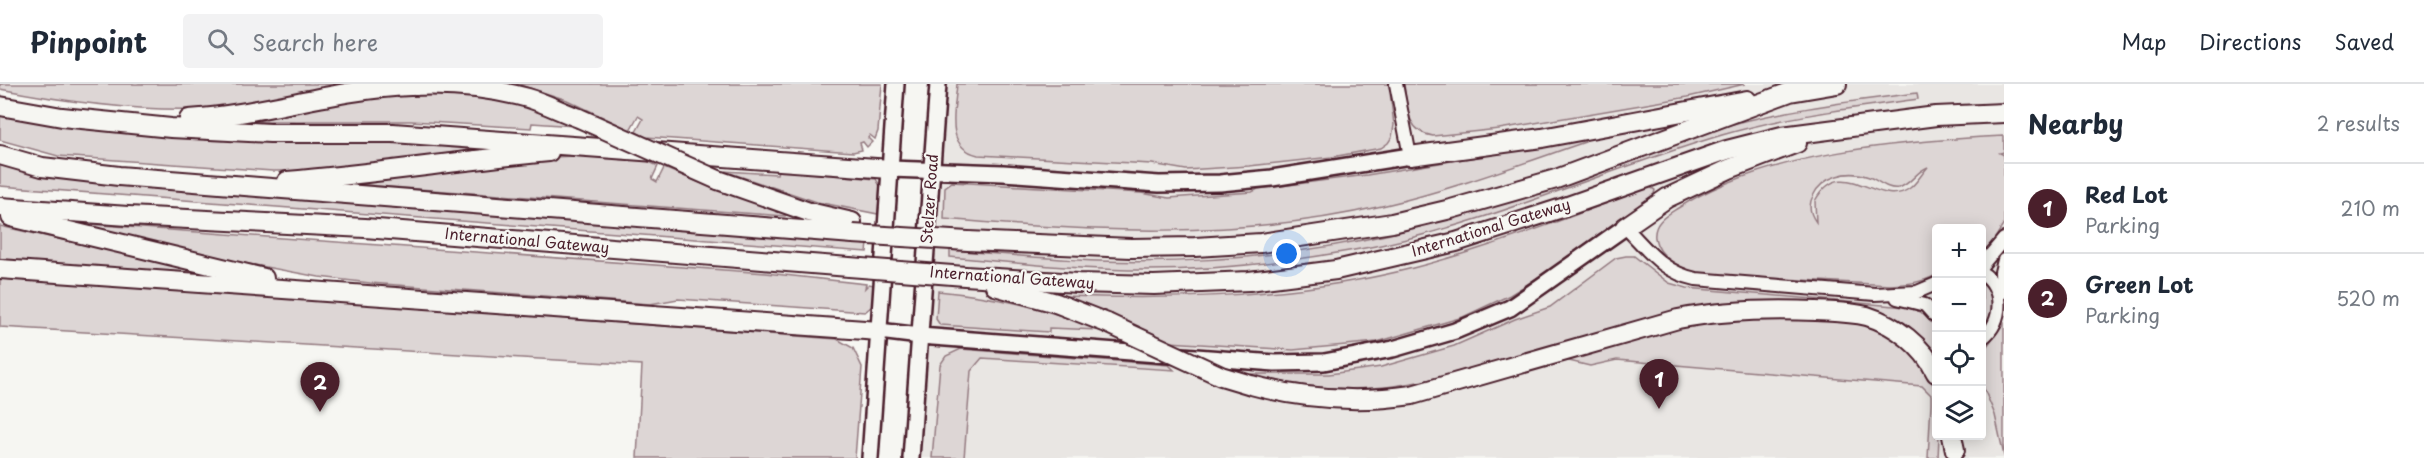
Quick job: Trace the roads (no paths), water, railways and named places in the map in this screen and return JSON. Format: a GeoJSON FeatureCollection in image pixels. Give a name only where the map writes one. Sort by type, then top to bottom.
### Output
{"type":"FeatureCollection","features":[{"type":"Feature","properties":{"kind":"highway","name":"International Gateway"},"geometry":{"type":"LineString","coordinates":[[853,228],[908,237],[1131,248],[1261,243],[1392,223],[1451,209],[1556,179],[1790,92],[1837,84]]}},
{"type":"Feature","properties":{"kind":"highway"},"geometry":{"type":"LineString","coordinates":[[108,121],[226,117],[344,93],[410,86],[462,87],[527,98],[579,118],[718,180],[853,228]]}},
{"type":"Feature","properties":{"kind":"highway"},"geometry":{"type":"LineString","coordinates":[[1410,156],[1542,138],[1790,92]]}},
{"type":"Feature","properties":{"kind":"highway"},"geometry":{"type":"LineString","coordinates":[[0,106],[62,117],[171,128],[270,133],[393,133],[528,142],[587,149],[890,169]]}},
{"type":"Feature","properties":{"kind":"highway","name":"International Gateway"},"geometry":{"type":"LineString","coordinates":[[0,207],[365,228],[1078,283],[1154,285],[1249,281],[1336,270],[1456,242],[1565,207],[1727,150],[1782,136],[1936,116],[2004,113]]}},
{"type":"Feature","properties":{"kind":"highway"},"geometry":{"type":"LineString","coordinates":[[1625,227],[1667,198],[1729,169],[1844,128]]}},
{"type":"Feature","properties":{"kind":"highway"},"geometry":{"type":"LineString","coordinates":[[232,185],[369,174],[488,158],[587,149]]}},
{"type":"Feature","properties":{"kind":"highway"},"geometry":{"type":"LineString","coordinates":[[0,155],[42,166],[79,172],[232,185],[853,228]]}},
{"type":"Feature","properties":{"kind":"highway"},"geometry":{"type":"LineString","coordinates":[[0,195],[126,204],[275,223]]}},
{"type":"Feature","properties":{"kind":"highway"},"geometry":{"type":"LineString","coordinates":[[0,216],[331,292]]}},
{"type":"Feature","properties":{"kind":"highway"},"geometry":{"type":"LineString","coordinates":[[0,269],[879,331]]}},
{"type":"Feature","properties":{"kind":"highway"},"geometry":{"type":"LineString","coordinates":[[965,276],[1056,303],[1107,323],[1221,376],[1295,394],[1343,399],[1402,397],[1678,319],[1715,312],[1764,309],[1852,313],[1867,316],[1893,328],[1913,342],[1922,350],[1932,366]]}},
{"type":"Feature","properties":{"kind":"main road"},"geometry":{"type":"LineString","coordinates":[[870,458],[896,84]]}},
{"type":"Feature","properties":{"kind":"main road","name":"Stelzer Road"},"geometry":{"type":"LineString","coordinates":[[911,458],[938,84]]}},
{"type":"Feature","properties":{"kind":"main road"},"geometry":{"type":"LineString","coordinates":[[890,169],[1026,174],[1159,184],[1220,183],[1272,178],[1410,156]]}},
{"type":"Feature","properties":{"kind":"main road"},"geometry":{"type":"LineString","coordinates":[[879,331],[1275,363],[1324,362],[1393,349],[1455,331],[1510,308],[1625,227]]}},
{"type":"Feature","properties":{"kind":"street"},"geometry":{"type":"LineString","coordinates":[[1396,84],[1410,156]]}},
{"type":"Feature","properties":{"kind":"street"},"geometry":{"type":"LineString","coordinates":[[1625,227],[1665,268],[1682,276],[1712,282],[1875,294],[1917,292],[1932,287]]}},
{"type":"Feature","properties":{"kind":"street"},"geometry":{"type":"LineString","coordinates":[[1986,260],[2004,239]]}},
{"type":"Feature","properties":{"kind":"street"},"geometry":{"type":"LineString","coordinates":[[1986,334],[1998,324],[2002,314],[2001,272],[2004,260]]}},
{"type":"Feature","properties":{"kind":"street"},"geometry":{"type":"LineString","coordinates":[[1986,276],[1994,282],[2002,299]]}},
{"type":"Feature","properties":{"kind":"street"},"geometry":{"type":"LineString","coordinates":[[1875,294],[1925,305],[1932,315]]}},
{"type":"Feature","properties":{"kind":"place","name":"Red Lot"},"geometry":{"type":"Point","coordinates":[1659,409]}},
{"type":"Feature","properties":{"kind":"place","name":"Green Lot"},"geometry":{"type":"Point","coordinates":[320,412]}}]}
